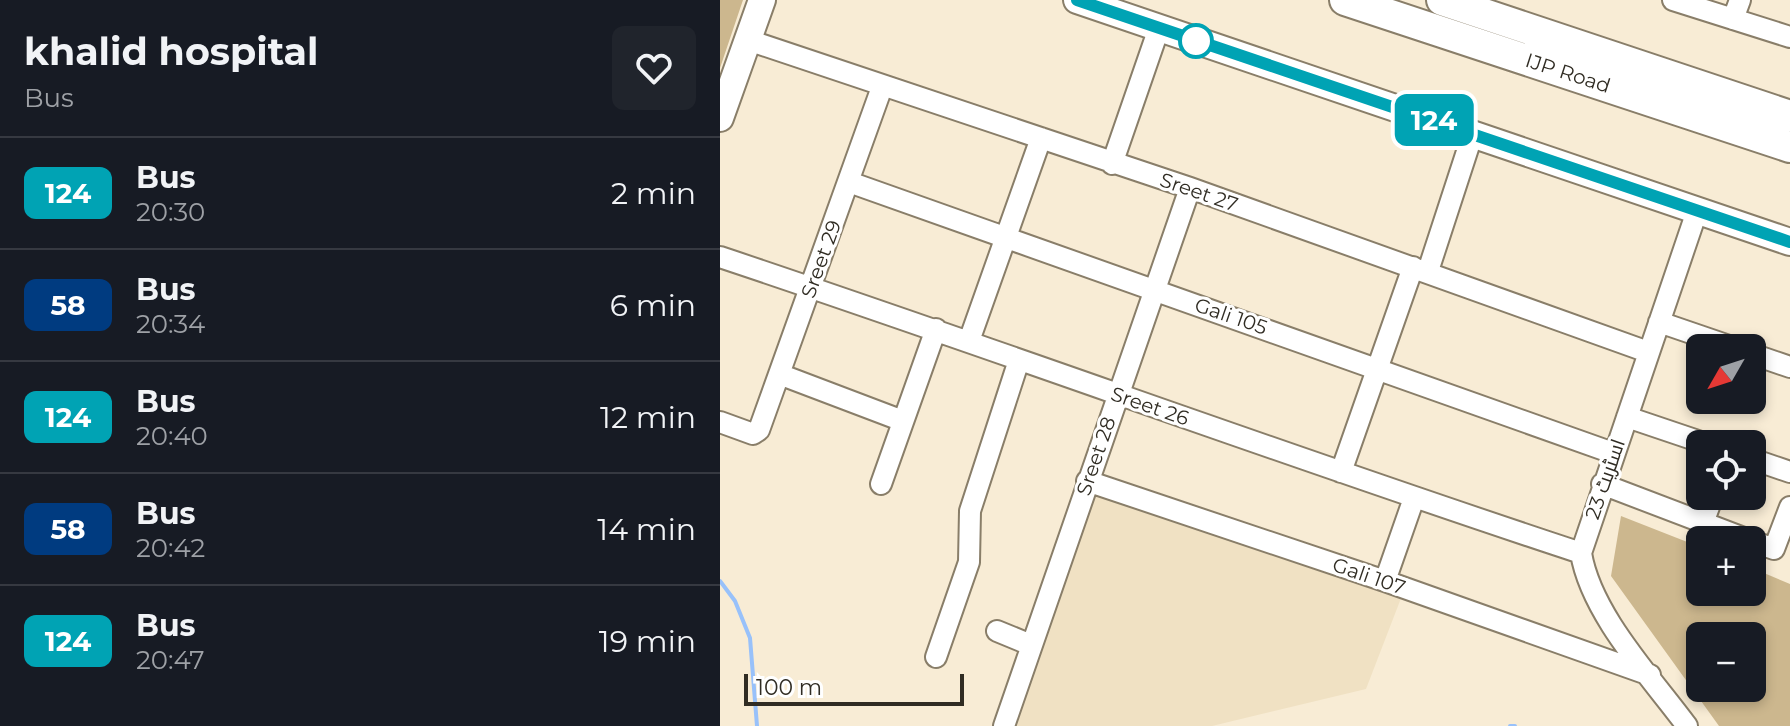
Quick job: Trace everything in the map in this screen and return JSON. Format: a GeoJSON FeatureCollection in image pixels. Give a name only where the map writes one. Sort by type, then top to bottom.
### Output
{"type":"FeatureCollection","features":[{"type":"Feature","properties":{"kind":"highway","name":"IJP Road"},"geometry":{"type":"LineString","coordinates":[[1345,0],[1734,112],[1790,116]]}},
{"type":"Feature","properties":{"kind":"highway","name":"IJP Road"},"geometry":{"type":"LineString","coordinates":[[1442,0],[1734,112],[1790,147]]}},
{"type":"Feature","properties":{"kind":"main road"},"geometry":{"type":"LineString","coordinates":[[720,118],[762,0]]}},
{"type":"Feature","properties":{"kind":"main road"},"geometry":{"type":"LineString","coordinates":[[1077,0],[1790,242]]}},
{"type":"Feature","properties":{"kind":"street"},"geometry":{"type":"LineString","coordinates":[[1673,0],[1736,10],[1790,37]]}},
{"type":"Feature","properties":{"kind":"street"},"geometry":{"type":"LineString","coordinates":[[1112,164],[1159,28]]}},
{"type":"Feature","properties":{"kind":"street","name":"Sreet 27"},"geometry":{"type":"LineString","coordinates":[[748,40],[1190,188],[1648,352]]}},
{"type":"Feature","properties":{"kind":"street","name":"Sreet 29"},"geometry":{"type":"LineString","coordinates":[[720,422],[753,434],[759,430],[882,87]]}},
{"type":"Feature","properties":{"kind":"street"},"geometry":{"type":"LineString","coordinates":[[1341,472],[1377,367],[1421,269],[1473,133]]}},
{"type":"Feature","properties":{"kind":"street"},"geometry":{"type":"LineString","coordinates":[[969,341],[1041,138]]}},
{"type":"Feature","properties":{"kind":"street","name":"Gali 105"},"geometry":{"type":"LineString","coordinates":[[849,182],[1613,453]]}},
{"type":"Feature","properties":{"kind":"street","name":"Sreet 28"},"geometry":{"type":"LineString","coordinates":[[1004,726],[1190,188]]}},
{"type":"Feature","properties":{"kind":"street","name":"اسٹریٹ 23"},"geometry":{"type":"LineString","coordinates":[[1581,553],[1697,211]]}},
{"type":"Feature","properties":{"kind":"street","name":"Sreet 26"},"geometry":{"type":"LineString","coordinates":[[720,257],[1581,553]]}},
{"type":"Feature","properties":{"kind":"street"},"geometry":{"type":"LineString","coordinates":[[1659,322],[1694,334]]}},
{"type":"Feature","properties":{"kind":"street"},"geometry":{"type":"LineString","coordinates":[[881,484],[936,329]]}},
{"type":"Feature","properties":{"kind":"street"},"geometry":{"type":"LineString","coordinates":[[1766,359],[1790,367]]}},
{"type":"Feature","properties":{"kind":"street"},"geometry":{"type":"LineString","coordinates":[[936,657],[969,562],[970,511],[1019,360]]}},
{"type":"Feature","properties":{"kind":"street"},"geometry":{"type":"LineString","coordinates":[[779,374],[903,421]]}},
{"type":"Feature","properties":{"kind":"street"},"geometry":{"type":"LineString","coordinates":[[1627,417],[1686,437]]}},
{"type":"Feature","properties":{"kind":"street"},"geometry":{"type":"LineString","coordinates":[[1766,464],[1790,472]]}},
{"type":"Feature","properties":{"kind":"street","name":"Gali 107"},"geometry":{"type":"LineString","coordinates":[[1087,481],[1385,581],[1650,675]]}},
{"type":"Feature","properties":{"kind":"street"},"geometry":{"type":"LineString","coordinates":[[1602,484],[1711,526]]}},
{"type":"Feature","properties":{"kind":"street"},"geometry":{"type":"LineString","coordinates":[[1385,581],[1414,498]]}},
{"type":"Feature","properties":{"kind":"street"},"geometry":{"type":"LineString","coordinates":[[1766,546],[1774,549],[1790,507]]}},
{"type":"Feature","properties":{"kind":"street"},"geometry":{"type":"LineString","coordinates":[[1703,523],[1708,510]]}},
{"type":"Feature","properties":{"kind":"street"},"geometry":{"type":"LineString","coordinates":[[1581,553],[1584,574],[1605,614],[1687,726]]}},
{"type":"Feature","properties":{"kind":"street"},"geometry":{"type":"LineString","coordinates":[[997,631],[1031,645]]}},
{"type":"Feature","properties":{"kind":"shaded area"},"geometry":{"type":"Polygon","coordinates":[[[720,0],[743,0],[720,68],[720,0]]]}},
{"type":"Feature","properties":{"kind":"shaded area"},"geometry":{"type":"Polygon","coordinates":[[[1096,489],[1403,593],[1366,689],[1212,726],[1012,726],[1096,489]]]}},
{"type":"Feature","properties":{"kind":"shaded area"},"geometry":{"type":"Polygon","coordinates":[[[1621,516],[1686,542],[1686,606],[1766,606],[1766,574],[1790,584],[1790,726],[1719,726],[1702,702],[1766,702],[1766,622],[1686,622],[1686,680],[1611,576],[1621,516]]]}},
{"type":"Feature","properties":{"kind":"waterway"},"geometry":{"type":"LineString","coordinates":[[720,581],[735,601],[750,638],[757,726]]}},
{"type":"Feature","properties":{"kind":"waterway"},"geometry":{"type":"LineString","coordinates":[[1510,726],[1515,726]]}},
{"type":"Feature","properties":{"kind":"bus line","name":"124"},"geometry":{"type":"LineString","coordinates":[[1077,0],[1790,242]]}}]}
